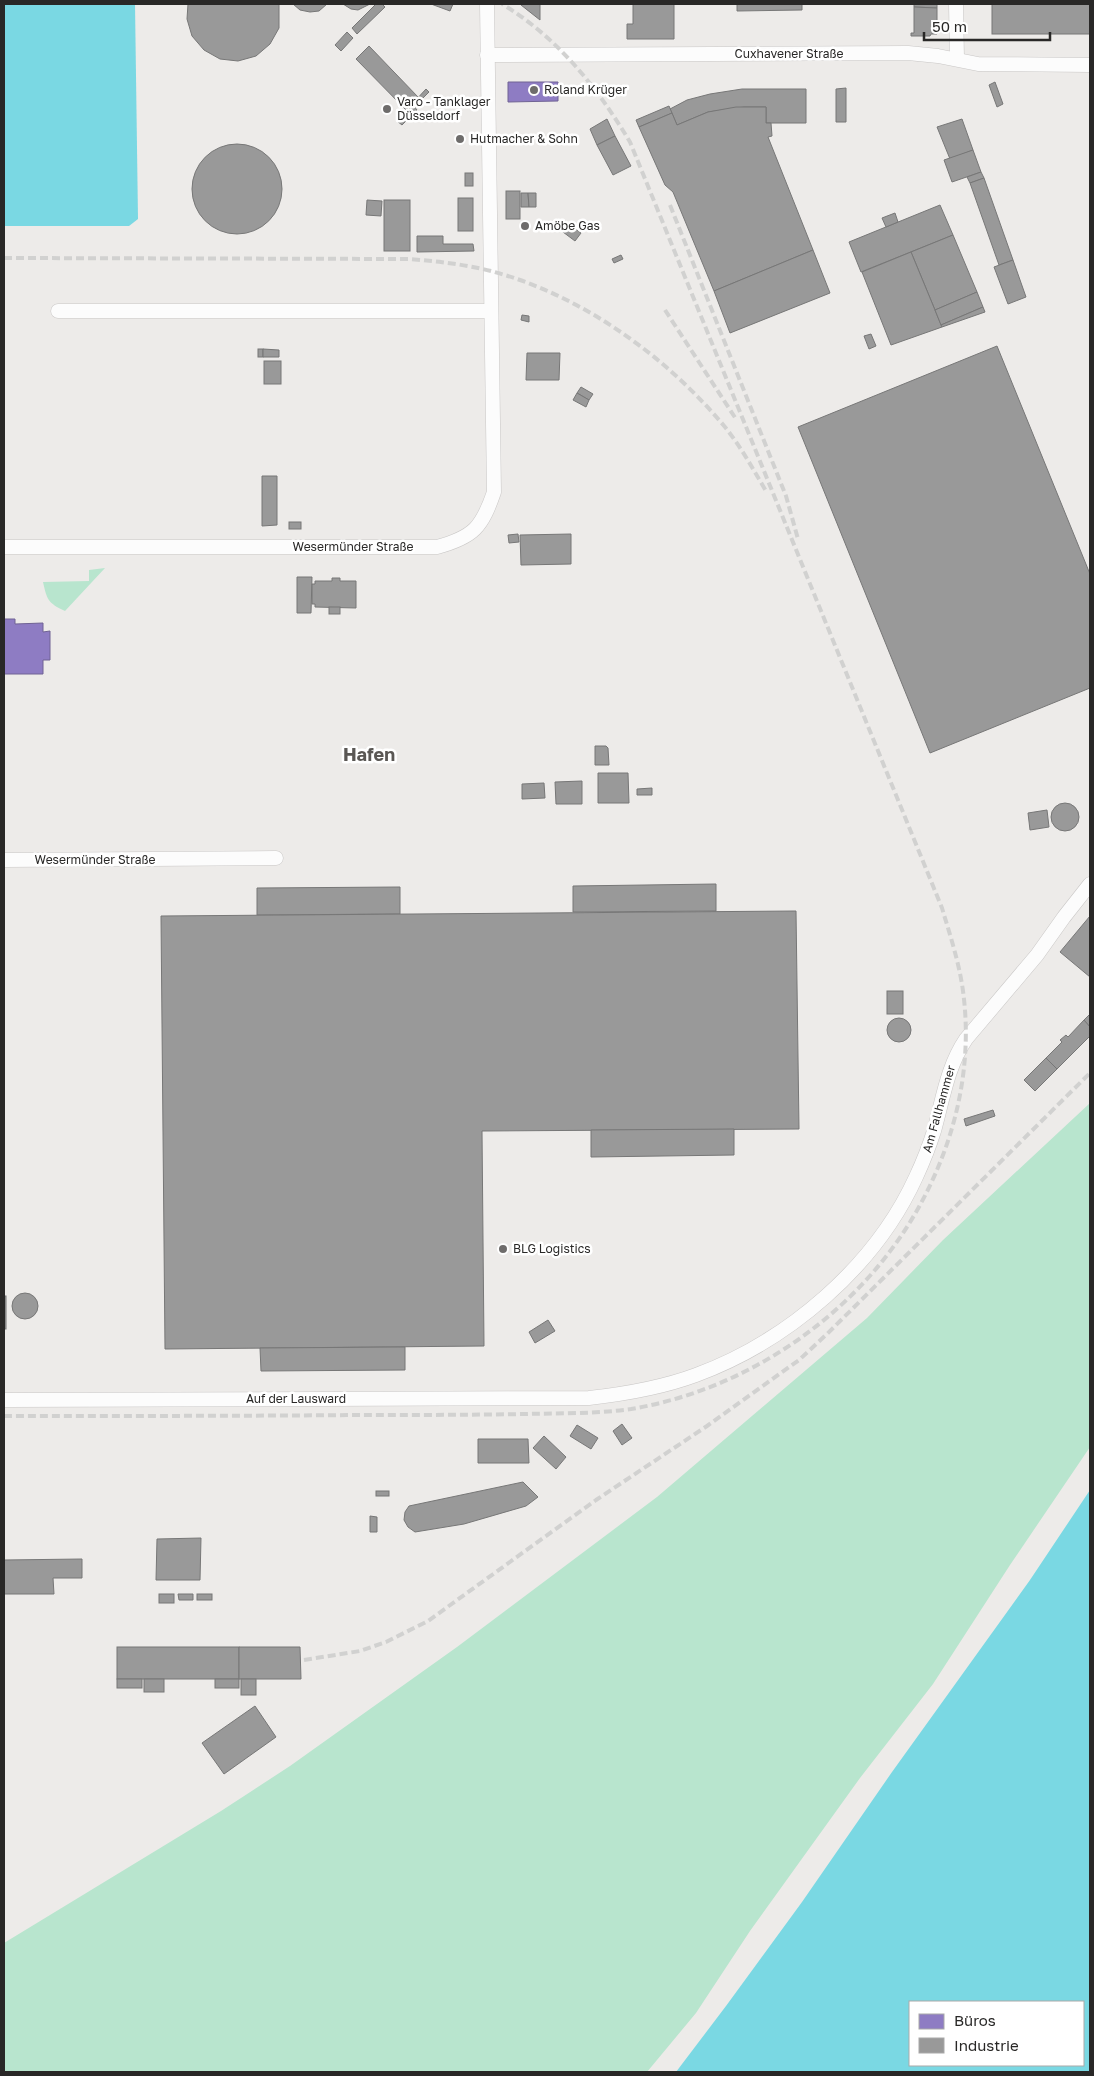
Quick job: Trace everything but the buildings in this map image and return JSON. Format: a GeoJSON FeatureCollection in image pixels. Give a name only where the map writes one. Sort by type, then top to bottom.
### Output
{"type":"FeatureCollection","features":[{"type":"Feature","properties":{"kind":"street","name":"Wesermünder Straße"},"geometry":{"type":"LineString","coordinates":[[4,547],[437,547],[458,541],[474,530],[485,517],[494,492],[487,4]]}},
{"type":"Feature","properties":{"kind":"street"},"geometry":{"type":"LineString","coordinates":[[956,4],[957,59]]}},
{"type":"Feature","properties":{"kind":"street","name":"Cuxhavener Straße"},"geometry":{"type":"LineString","coordinates":[[487,55],[908,53],[957,59],[978,64],[1090,65]]}},
{"type":"Feature","properties":{"kind":"street"},"geometry":{"type":"LineString","coordinates":[[58,311],[491,311]]}},
{"type":"Feature","properties":{"kind":"street","name":"Wesermünder Straße"},"geometry":{"type":"LineString","coordinates":[[4,860],[276,858]]}},
{"type":"Feature","properties":{"kind":"street","name":"Am Fallhammer"},"geometry":{"type":"LineString","coordinates":[[589,1398],[625,1394],[662,1385],[696,1375],[731,1360],[764,1342],[792,1323],[844,1279],[874,1246],[906,1198],[934,1133],[948,1076],[956,1054],[966,1039],[1037,955],[1072,905],[1090,884]]}},
{"type":"Feature","properties":{"kind":"street","name":"Auf der Lausward"},"geometry":{"type":"LineString","coordinates":[[4,1400],[589,1398]]}},
{"type":"Feature","properties":{"kind":"green space"},"geometry":{"type":"Polygon","coordinates":[[[105,568],[65,611],[55,606],[47,597],[43,582],[89,581],[89,570],[105,568]]]}},
{"type":"Feature","properties":{"kind":"green space"},"geometry":{"type":"Polygon","coordinates":[[[1090,1103],[1090,1447],[1010,1565],[933,1684],[860,1778],[750,1931],[696,2013],[647,2072],[4,2072],[4,1943],[221,1811],[290,1766],[457,1647],[657,1497],[867,1318],[943,1240],[1090,1103]]]}},
{"type":"Feature","properties":{"kind":"water"},"geometry":{"type":"Polygon","coordinates":[[[4,4],[135,4],[138,219],[129,226],[4,226],[4,4]]]}},
{"type":"Feature","properties":{"kind":"water"},"geometry":{"type":"Polygon","coordinates":[[[1090,1490],[1090,2072],[676,2072],[802,1902],[892,1772],[1030,1580],[1090,1490]]]}},
{"type":"Feature","properties":{"kind":"railway"},"geometry":{"type":"LineString","coordinates":[[4,1416],[579,1413],[631,1409],[675,1399],[719,1384],[760,1364],[799,1339],[835,1311],[867,1279],[896,1243],[920,1205],[933,1180],[943,1154],[959,1101],[966,1046],[966,1019],[959,970],[942,908],[630,142],[604,102],[574,65],[541,32],[502,4]]}},
{"type":"Feature","properties":{"kind":"railway"},"geometry":{"type":"LineString","coordinates":[[670,205],[786,496],[798,539]]}},
{"type":"Feature","properties":{"kind":"railway"},"geometry":{"type":"LineString","coordinates":[[4,258],[408,259],[450,263],[491,271],[557,295],[589,312],[648,352],[676,376],[725,427],[742,450],[766,491]]}},
{"type":"Feature","properties":{"kind":"railway"},"geometry":{"type":"LineString","coordinates":[[665,310],[736,419]]}},
{"type":"Feature","properties":{"kind":"railway"},"geometry":{"type":"LineString","coordinates":[[304,1660],[360,1651],[386,1642],[428,1621],[596,1500],[707,1426],[799,1360],[1090,1073]]}},
{"type":"Feature","properties":{"kind":"place","name":"Roland Krüger"},"geometry":{"type":"Point","coordinates":[534,90]}},
{"type":"Feature","properties":{"kind":"place","name":"Varo - Tanklager Düsseldorf"},"geometry":{"type":"Point","coordinates":[387,109]}},
{"type":"Feature","properties":{"kind":"place","name":"Hutmacher & Sohn"},"geometry":{"type":"Point","coordinates":[460,139]}},
{"type":"Feature","properties":{"kind":"place","name":"Amöbe Gas"},"geometry":{"type":"Point","coordinates":[525,226]}},
{"type":"Feature","properties":{"kind":"place","name":"BLG Logistics"},"geometry":{"type":"Point","coordinates":[503,1249]}},
{"type":"Feature","properties":{"kind":"district","name":"Hafen"},"geometry":{"type":"Point","coordinates":[369,755]}}]}
